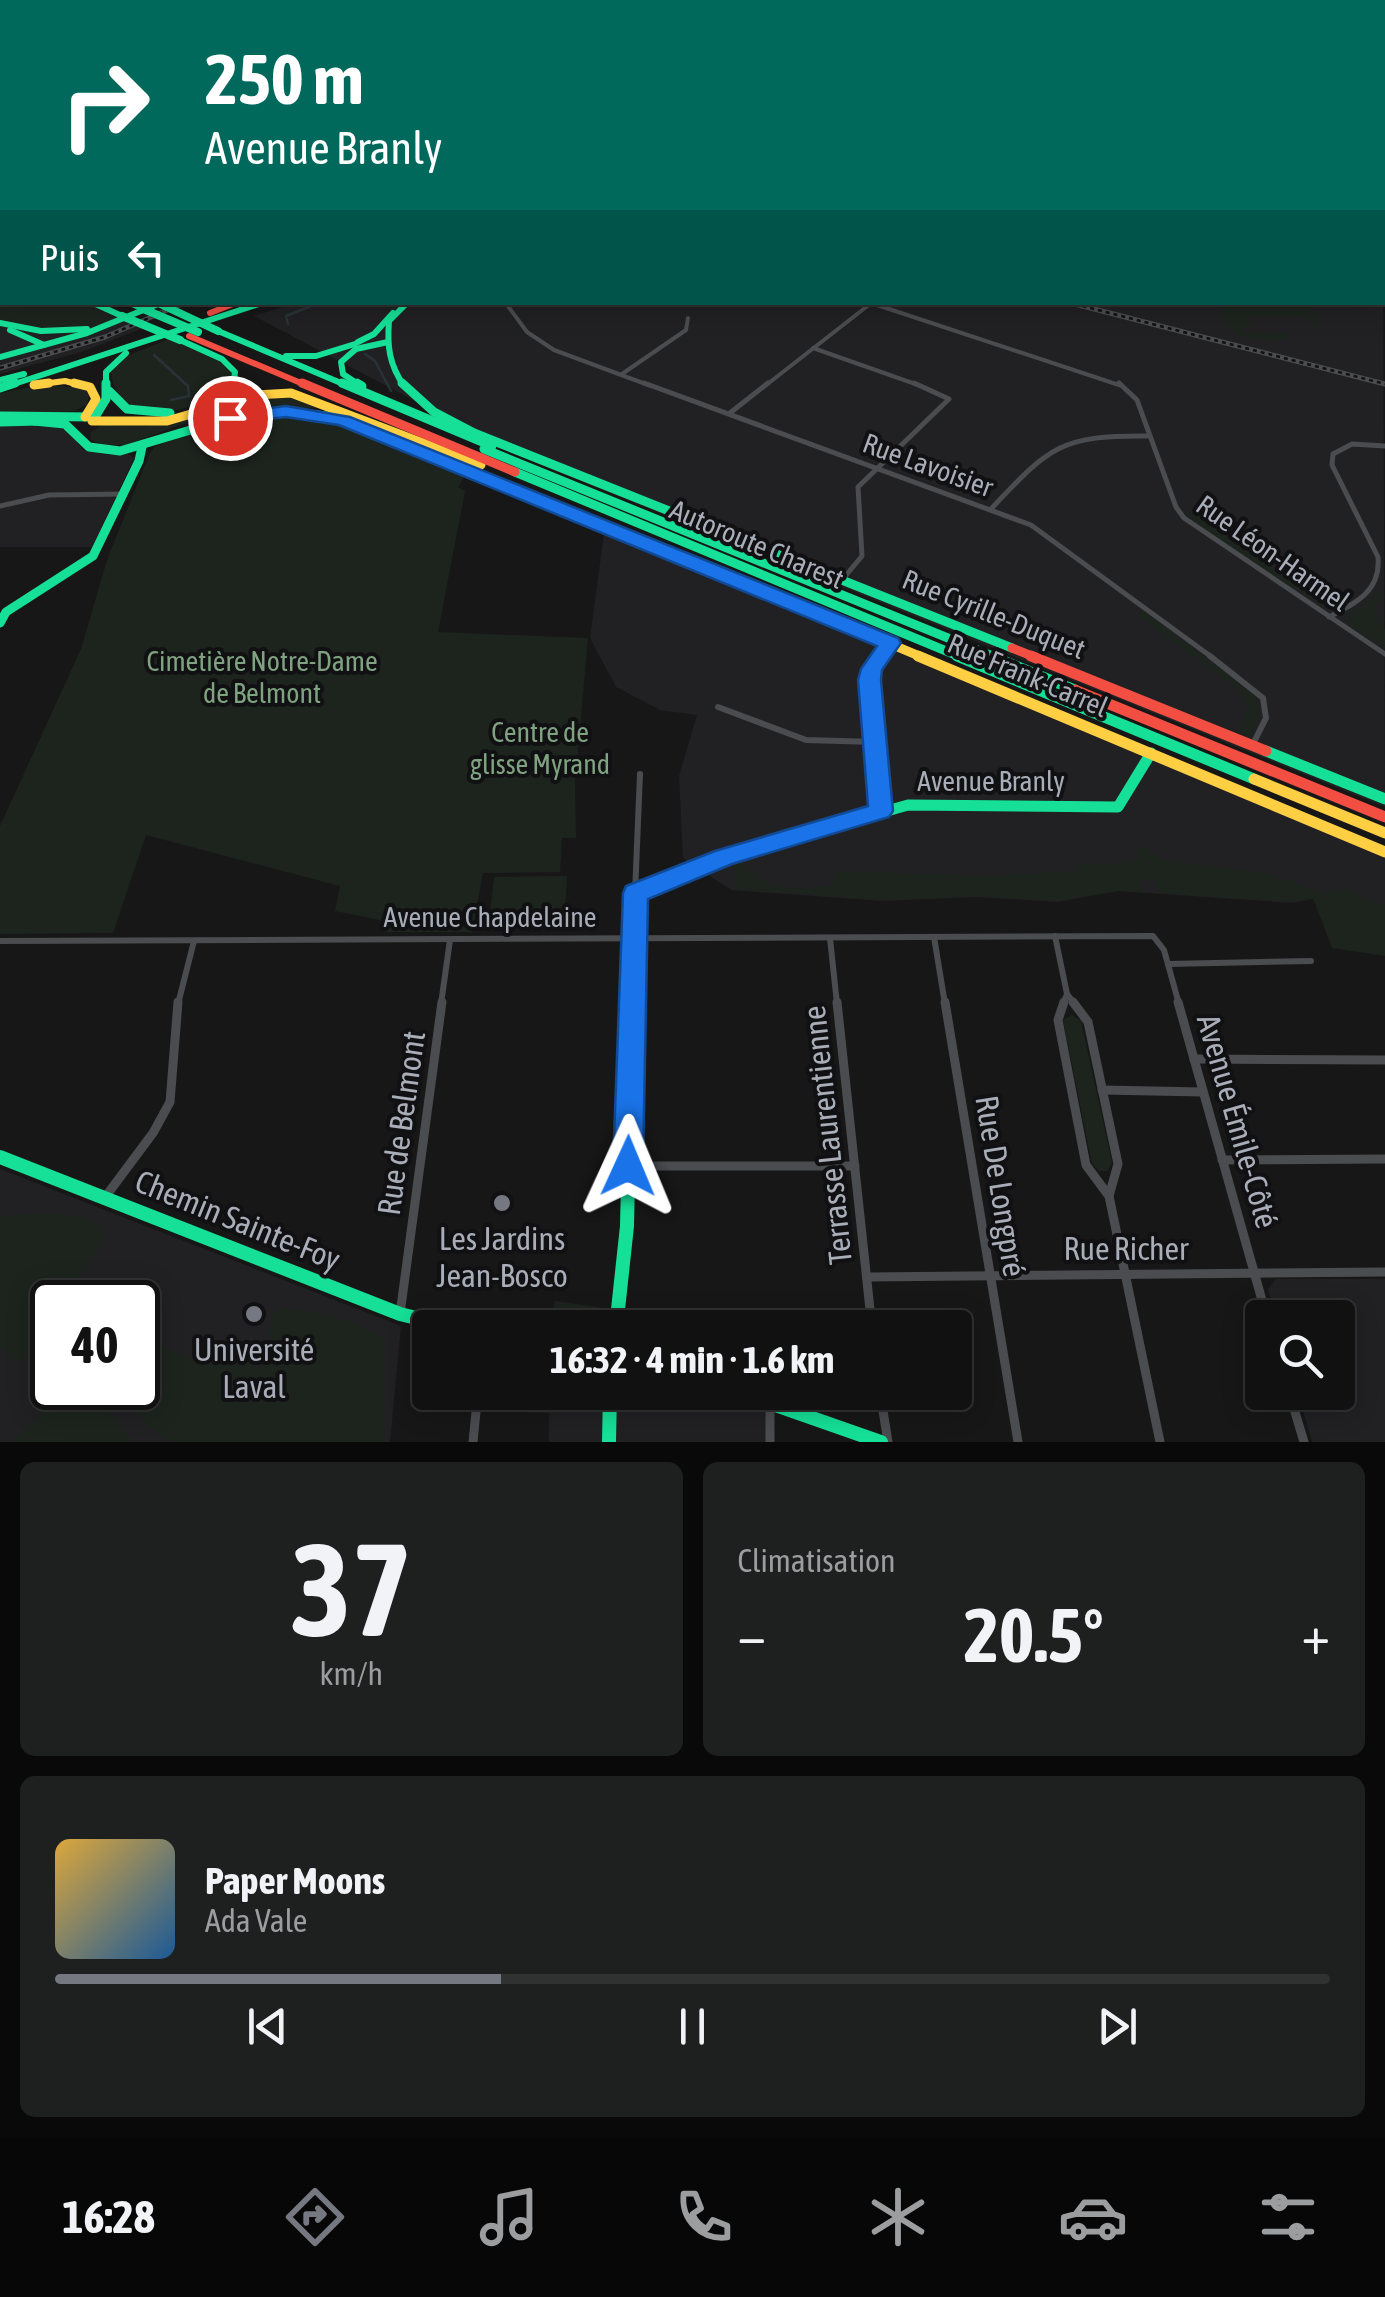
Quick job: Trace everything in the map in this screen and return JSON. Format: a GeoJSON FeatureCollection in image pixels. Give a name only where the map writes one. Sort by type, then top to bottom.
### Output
{"type":"FeatureCollection","features":[{"type":"Feature","properties":{"kind":"main road"},"geometry":{"type":"LineString","coordinates":[[102,305],[189,336],[438,448]]}},
{"type":"Feature","properties":{"kind":"main road"},"geometry":{"type":"LineString","coordinates":[[167,305],[216,325],[234,338],[716,544]]}},
{"type":"Feature","properties":{"kind":"main road"},"geometry":{"type":"LineString","coordinates":[[150,335],[230,305]]}},
{"type":"Feature","properties":{"kind":"main road"},"geometry":{"type":"LineString","coordinates":[[0,385],[240,305]]}},
{"type":"Feature","properties":{"kind":"main road"},"geometry":{"type":"LineString","coordinates":[[89,419],[105,402],[107,370],[123,355],[216,325],[259,305]]}},
{"type":"Feature","properties":{"kind":"main road"},"geometry":{"type":"LineString","coordinates":[[350,346],[374,334],[404,305]]}},
{"type":"Feature","properties":{"kind":"main road"},"geometry":{"type":"LineString","coordinates":[[0,324],[49,332],[127,312]]}},
{"type":"Feature","properties":{"kind":"main road"},"geometry":{"type":"LineString","coordinates":[[0,357],[44,345],[127,312]]}},
{"type":"Feature","properties":{"kind":"main road","name":"Autoroute Charest"},"geometry":{"type":"LineString","coordinates":[[127,312],[716,544],[1385,818]]}},
{"type":"Feature","properties":{"kind":"main road"},"geometry":{"type":"LineString","coordinates":[[387,340],[386,324],[392,313]]}},
{"type":"Feature","properties":{"kind":"main road"},"geometry":{"type":"LineString","coordinates":[[0,324],[44,345]]}},
{"type":"Feature","properties":{"kind":"main road"},"geometry":{"type":"LineString","coordinates":[[0,385],[216,325]]}},
{"type":"Feature","properties":{"kind":"main road"},"geometry":{"type":"LineString","coordinates":[[0,419],[147,418],[184,412],[224,397],[234,387],[236,378],[226,362],[189,336]]}},
{"type":"Feature","properties":{"kind":"main road","name":"Autoroute Charest"},"geometry":{"type":"LineString","coordinates":[[189,336],[1385,833]]}},
{"type":"Feature","properties":{"kind":"main road"},"geometry":{"type":"LineString","coordinates":[[234,338],[296,358],[387,340]]}},
{"type":"Feature","properties":{"kind":"main road"},"geometry":{"type":"LineString","coordinates":[[387,340],[352,351],[341,362],[342,372],[366,388],[461,433]]}},
{"type":"Feature","properties":{"kind":"main road","name":"Rue Cyrille-Duquet"},"geometry":{"type":"LineString","coordinates":[[387,340],[401,386],[432,410],[1385,800]]}},
{"type":"Feature","properties":{"kind":"main road"},"geometry":{"type":"LineString","coordinates":[[0,385],[80,383],[97,395],[79,438]]}},
{"type":"Feature","properties":{"kind":"main road"},"geometry":{"type":"LineString","coordinates":[[105,384],[114,402],[130,411],[184,412]]}},
{"type":"Feature","properties":{"kind":"main road"},"geometry":{"type":"LineString","coordinates":[[0,419],[167,421],[252,396],[286,392],[820,597]]}},
{"type":"Feature","properties":{"kind":"main road","name":"Rue Frank-Carrel"},"geometry":{"type":"LineString","coordinates":[[34,421],[65,424],[79,438],[108,451],[142,447],[208,423],[253,414],[295,412],[333,418],[592,519],[1385,852]]}},
{"type":"Feature","properties":{"kind":"main road"},"geometry":{"type":"LineString","coordinates":[[2,615],[93,556],[142,447]]}},
{"type":"Feature","properties":{"kind":"main road","name":"Avenue Branly"},"geometry":{"type":"LineString","coordinates":[[636,893],[724,857],[881,811],[929,803],[1114,808],[1124,802],[1151,754]]}},
{"type":"Feature","properties":{"kind":"main road"},"geometry":{"type":"LineString","coordinates":[[618,1310],[628,1226],[636,893]]}},
{"type":"Feature","properties":{"kind":"main road","name":"Chemin Sainte-Foy"},"geometry":{"type":"LineString","coordinates":[[0,1157],[412,1317]]}},
{"type":"Feature","properties":{"kind":"main road"},"geometry":{"type":"LineString","coordinates":[[609,1442],[610,1410]]}},
{"type":"Feature","properties":{"kind":"main road"},"geometry":{"type":"LineString","coordinates":[[793,1410],[884,1442]]}},
{"type":"Feature","properties":{"kind":"street","name":"Rue Lavoisier"},"geometry":{"type":"LineString","coordinates":[[506,305],[527,332],[543,344],[991,509],[1041,531],[1258,691],[1266,701],[1267,717],[1252,746]]}},
{"type":"Feature","properties":{"kind":"street"},"geometry":{"type":"LineString","coordinates":[[729,414],[867,305]]}},
{"type":"Feature","properties":{"kind":"street","name":"Rue Léon-Harmel"},"geometry":{"type":"LineString","coordinates":[[876,305],[1112,378],[1137,400],[1176,507],[1184,518],[1385,654]]}},
{"type":"Feature","properties":{"kind":"street"},"geometry":{"type":"LineString","coordinates":[[621,374],[686,330],[688,318]]}},
{"type":"Feature","properties":{"kind":"street"},"geometry":{"type":"LineString","coordinates":[[813,348],[948,396],[949,401],[876,468],[855,493],[862,556],[842,580]]}},
{"type":"Feature","properties":{"kind":"street"},"geometry":{"type":"LineString","coordinates":[[991,509],[1042,454],[1059,443],[1085,436],[1149,436]]}},
{"type":"Feature","properties":{"kind":"street"},"geometry":{"type":"LineString","coordinates":[[1329,617],[1370,592],[1379,577],[1380,565],[1332,465],[1333,454],[1352,444],[1385,446]]}},
{"type":"Feature","properties":{"kind":"street"},"geometry":{"type":"LineString","coordinates":[[0,506],[18,506],[49,495],[124,494]]}},
{"type":"Feature","properties":{"kind":"street"},"geometry":{"type":"LineString","coordinates":[[881,811],[870,680],[872,669],[890,643]]}},
{"type":"Feature","properties":{"kind":"street"},"geometry":{"type":"LineString","coordinates":[[718,706],[806,740],[875,742]]}},
{"type":"Feature","properties":{"kind":"street"},"geometry":{"type":"LineString","coordinates":[[636,893],[640,774]]}},
{"type":"Feature","properties":{"kind":"street","name":"Avenue Chapdelaine"},"geometry":{"type":"LineString","coordinates":[[0,941],[1143,935],[1159,940]]}},
{"type":"Feature","properties":{"kind":"street"},"geometry":{"type":"LineString","coordinates":[[1055,936],[1067,994],[1088,1022],[1118,1164],[1108,1196]]}},
{"type":"Feature","properties":{"kind":"street","name":"Rue De Longpré"},"geometry":{"type":"LineString","coordinates":[[934,937],[1018,1442]]}},
{"type":"Feature","properties":{"kind":"street","name":"Terrasse Laurentienne"},"geometry":{"type":"LineString","coordinates":[[830,938],[871,1310]]}},
{"type":"Feature","properties":{"kind":"street","name":"Rue de Belmont"},"geometry":{"type":"LineString","coordinates":[[400,1314],[450,940]]}},
{"type":"Feature","properties":{"kind":"street","name":"Avenue Émile-Côté"},"geometry":{"type":"LineString","coordinates":[[1159,940],[1263,1300]]}},
{"type":"Feature","properties":{"kind":"street"},"geometry":{"type":"LineString","coordinates":[[106,1197],[154,1133],[170,1102],[174,1018],[194,942]]}},
{"type":"Feature","properties":{"kind":"street"},"geometry":{"type":"LineString","coordinates":[[1168,964],[1311,961]]}},
{"type":"Feature","properties":{"kind":"street"},"geometry":{"type":"LineString","coordinates":[[1067,994],[1058,1020],[1086,1165],[1108,1196],[1160,1442]]}},
{"type":"Feature","properties":{"kind":"street"},"geometry":{"type":"LineString","coordinates":[[1194,1060],[1385,1060]]}},
{"type":"Feature","properties":{"kind":"street"},"geometry":{"type":"LineString","coordinates":[[1102,1090],[1204,1092]]}},
{"type":"Feature","properties":{"kind":"street"},"geometry":{"type":"LineString","coordinates":[[1222,1160],[1385,1159]]}},
{"type":"Feature","properties":{"kind":"street"},"geometry":{"type":"LineString","coordinates":[[628,1166],[855,1166]]}},
{"type":"Feature","properties":{"kind":"street","name":"Rue Richer"},"geometry":{"type":"LineString","coordinates":[[868,1277],[1385,1272]]}},
{"type":"Feature","properties":{"kind":"street"},"geometry":{"type":"LineString","coordinates":[[473,1442],[476,1410]]}},
{"type":"Feature","properties":{"kind":"street"},"geometry":{"type":"LineString","coordinates":[[770,1410],[770,1442]]}},
{"type":"Feature","properties":{"kind":"street"},"geometry":{"type":"LineString","coordinates":[[881,1410],[884,1442]]}},
{"type":"Feature","properties":{"kind":"street"},"geometry":{"type":"LineString","coordinates":[[1294,1410],[1304,1442]]}},
{"type":"Feature","properties":{"kind":"shaded area"},"geometry":{"type":"Polygon","coordinates":[[[0,305],[89,305],[144,328],[81,352],[0,374],[0,305]]]}},
{"type":"Feature","properties":{"kind":"shaded area"},"geometry":{"type":"Polygon","coordinates":[[[289,305],[1383,305],[1385,807],[519,456],[254,316],[289,305]]]}},
{"type":"Feature","properties":{"kind":"shaded area"},"geometry":{"type":"Polygon","coordinates":[[[60,425],[83,450],[128,454],[134,458],[92,547],[0,547],[0,426],[60,425]]]}},
{"type":"Feature","properties":{"kind":"shaded area"},"geometry":{"type":"Polygon","coordinates":[[[605,526],[1385,852],[1385,919],[1312,899],[1292,903],[1118,891],[1057,902],[977,897],[883,901],[731,890],[683,858],[679,776],[697,715],[660,710],[616,687],[590,638],[605,526]]]}},
{"type":"Feature","properties":{"kind":"shaded area","name":"Université Laval"},"geometry":{"type":"Polygon","coordinates":[[[0,1169],[401,1326],[390,1442],[0,1442],[0,1169]]]}},
{"type":"Feature","properties":{"kind":"shaded area"},"geometry":{"type":"Polygon","coordinates":[[[1276,1279],[1385,1279],[1385,1442],[1312,1442],[1303,1410],[1355,1410],[1355,1300],[1271,1300],[1268,1289],[1276,1279]]]}},
{"type":"Feature","properties":{"kind":"shaded area"},"geometry":{"type":"Polygon","coordinates":[[[770,1410],[770,1442],[549,1442],[549,1413],[485,1411],[770,1410]]]}},
{"type":"Feature","properties":{"kind":"green space"},"geometry":{"type":"Polygon","coordinates":[[[1,305],[83,305],[116,319],[58,328],[0,318],[1,305]]]}},
{"type":"Feature","properties":{"kind":"green space"},"geometry":{"type":"Polygon","coordinates":[[[1218,305],[1308,305],[1320,325],[1310,325],[1305,317],[1247,316],[1253,326],[1241,326],[1243,332],[1289,333],[1290,338],[1278,340],[1238,335],[1225,322],[1218,305]]]}},
{"type":"Feature","properties":{"kind":"green space"},"geometry":{"type":"Polygon","coordinates":[[[169,339],[217,359],[231,372],[232,383],[201,403],[182,409],[162,412],[128,404],[117,391],[111,372],[124,357],[169,339]]]}},
{"type":"Feature","properties":{"kind":"green space"},"geometry":{"type":"Polygon","coordinates":[[[49,384],[84,389],[89,395],[87,405],[74,411],[0,414],[0,393],[49,384]]]}},
{"type":"Feature","properties":{"kind":"green space"},"geometry":{"type":"Polygon","coordinates":[[[281,395],[320,408],[246,412],[180,425],[125,445],[101,445],[90,439],[91,432],[102,425],[146,426],[281,395]]]}},
{"type":"Feature","properties":{"kind":"green space","name":"Cimetière Notre-Dame de Belmont"},"geometry":{"type":"Polygon","coordinates":[[[287,413],[338,421],[467,473],[458,487],[465,491],[438,632],[588,638],[575,783],[576,838],[562,838],[560,872],[483,873],[472,932],[386,932],[380,920],[335,911],[340,886],[146,835],[113,933],[0,934],[0,826],[81,649],[107,560],[149,455],[154,447],[225,421],[287,413]]]}},
{"type":"Feature","properties":{"kind":"green space"},"geometry":{"type":"Polygon","coordinates":[[[1185,512],[1193,512],[1277,571],[1304,572],[1315,597],[1324,597],[1335,606],[1319,605],[1202,528],[1185,512]]]}},
{"type":"Feature","properties":{"kind":"green space"},"geometry":{"type":"Polygon","coordinates":[[[1377,594],[1385,597],[1372,609],[1385,630],[1385,649],[1344,620],[1377,594]]]}},
{"type":"Feature","properties":{"kind":"green space"},"geometry":{"type":"Polygon","coordinates":[[[1144,611],[1255,694],[1261,714],[1250,737],[1175,711],[1177,708],[1237,732],[1249,706],[1238,689],[1137,615],[1144,611]]]}},
{"type":"Feature","properties":{"kind":"green space"},"geometry":{"type":"Polygon","coordinates":[[[1136,848],[1145,848],[1165,860],[1266,873],[1323,893],[1348,888],[1362,898],[1385,905],[1385,956],[1332,948],[1313,898],[1291,902],[1159,893],[1155,881],[1140,880],[1143,892],[1118,891],[1057,901],[977,896],[883,900],[737,889],[733,863],[742,861],[772,885],[805,888],[832,886],[836,871],[994,876],[1072,871],[1083,862],[1104,865],[1139,859],[1136,848]]]}},
{"type":"Feature","properties":{"kind":"green space"},"geometry":{"type":"Polygon","coordinates":[[[567,876],[564,929],[488,930],[494,877],[567,876]]]}},
{"type":"Feature","properties":{"kind":"green space"},"geometry":{"type":"Polygon","coordinates":[[[1072,1015],[1081,1021],[1112,1162],[1108,1171],[1099,1171],[1092,1164],[1063,1020],[1072,1015]]]}},
{"type":"Feature","properties":{"kind":"green space"},"geometry":{"type":"Polygon","coordinates":[[[45,1213],[86,1217],[101,1227],[104,1240],[78,1280],[30,1280],[30,1356],[19,1361],[0,1348],[0,1216],[45,1213]]]}},
{"type":"Feature","properties":{"kind":"green space"},"geometry":{"type":"Polygon","coordinates":[[[555,1301],[604,1308],[604,1310],[553,1310],[555,1301]]]}},
{"type":"Feature","properties":{"kind":"green space"},"geometry":{"type":"Polygon","coordinates":[[[281,1308],[322,1314],[348,1321],[385,1340],[383,1442],[168,1442],[131,1410],[160,1410],[160,1345],[201,1360],[251,1361],[254,1371],[264,1364],[273,1312],[281,1308]]]}},
{"type":"Feature","properties":{"kind":"green space"},"geometry":{"type":"Polygon","coordinates":[[[52,1410],[105,1410],[134,1442],[11,1442],[41,1414],[52,1410]]]}},
{"type":"Feature","properties":{"kind":"waterway"},"geometry":{"type":"LineString","coordinates":[[288,324],[286,316],[314,305]]}},
{"type":"Feature","properties":{"kind":"waterway"},"geometry":{"type":"LineString","coordinates":[[365,354],[375,361],[391,391]]}},
{"type":"Feature","properties":{"kind":"waterway"},"geometry":{"type":"LineString","coordinates":[[154,355],[188,386],[189,396],[171,400]]}},
{"type":"Feature","properties":{"kind":"railway"},"geometry":{"type":"LineString","coordinates":[[0,368],[105,337],[179,305]]}},
{"type":"Feature","properties":{"kind":"railway"},"geometry":{"type":"LineString","coordinates":[[1079,305],[1385,384]]}},
{"type":"Feature","properties":{"kind":"traffic: fast"},"geometry":{"type":"LineString","coordinates":[[98,305],[122,316]]}},
{"type":"Feature","properties":{"kind":"traffic: fast"},"geometry":{"type":"LineString","coordinates":[[134,305],[141,308]]}},
{"type":"Feature","properties":{"kind":"traffic: fast"},"geometry":{"type":"LineString","coordinates":[[0,357],[87,333],[156,305]]}},
{"type":"Feature","properties":{"kind":"traffic: fast"},"geometry":{"type":"LineString","coordinates":[[162,305],[218,331]]}},
{"type":"Feature","properties":{"kind":"traffic: fast"},"geometry":{"type":"LineString","coordinates":[[0,388],[256,305]]}},
{"type":"Feature","properties":{"kind":"traffic: fast"},"geometry":{"type":"LineString","coordinates":[[405,305],[389,321],[387,345],[392,366],[402,384],[434,412],[494,441],[1012,648]]}},
{"type":"Feature","properties":{"kind":"traffic: fast"},"geometry":{"type":"LineString","coordinates":[[141,308],[198,332]]}},
{"type":"Feature","properties":{"kind":"traffic: fast"},"geometry":{"type":"LineString","coordinates":[[358,342],[374,334],[393,313]]}},
{"type":"Feature","properties":{"kind":"traffic: fast"},"geometry":{"type":"LineString","coordinates":[[122,316],[180,340]]}},
{"type":"Feature","properties":{"kind":"traffic: fast"},"geometry":{"type":"LineString","coordinates":[[0,323],[41,331],[87,329]]}},
{"type":"Feature","properties":{"kind":"traffic: fast"},"geometry":{"type":"LineString","coordinates":[[10,330],[44,345]]}},
{"type":"Feature","properties":{"kind":"traffic: fast"},"geometry":{"type":"LineString","coordinates":[[218,331],[492,446]]}},
{"type":"Feature","properties":{"kind":"traffic: fast"},"geometry":{"type":"LineString","coordinates":[[180,340],[222,359],[235,372],[233,389],[214,403]]}},
{"type":"Feature","properties":{"kind":"traffic: fast"},"geometry":{"type":"LineString","coordinates":[[362,386],[343,374],[341,362],[356,349],[388,342]]}},
{"type":"Feature","properties":{"kind":"traffic: fast"},"geometry":{"type":"LineString","coordinates":[[286,356],[316,356],[355,344]]}},
{"type":"Feature","properties":{"kind":"traffic: fast"},"geometry":{"type":"LineString","coordinates":[[95,417],[106,399],[106,372],[126,353]]}},
{"type":"Feature","properties":{"kind":"traffic: fast"},"geometry":{"type":"LineString","coordinates":[[0,380],[24,374]]}},
{"type":"Feature","properties":{"kind":"traffic: fast"},"geometry":{"type":"LineString","coordinates":[[109,391],[127,409],[170,413]]}},
{"type":"Feature","properties":{"kind":"traffic: fast"},"geometry":{"type":"LineString","coordinates":[[34,421],[65,424],[89,447],[120,451],[234,417],[289,412],[326,416],[731,577]]}},
{"type":"Feature","properties":{"kind":"traffic: fast"},"geometry":{"type":"LineString","coordinates":[[0,416],[92,417]]}},
{"type":"Feature","properties":{"kind":"traffic: fast"},"geometry":{"type":"LineString","coordinates":[[0,422],[39,421]]}},
{"type":"Feature","properties":{"kind":"traffic: fast"},"geometry":{"type":"LineString","coordinates":[[0,623],[6,612],[93,556],[139,461],[142,447]]}},
{"type":"Feature","properties":{"kind":"traffic: fast"},"geometry":{"type":"LineString","coordinates":[[484,449],[1075,690]]}},
{"type":"Feature","properties":{"kind":"traffic: fast"},"geometry":{"type":"LineString","coordinates":[[515,472],[1254,779]]}},
{"type":"Feature","properties":{"kind":"traffic: fast"},"geometry":{"type":"LineString","coordinates":[[1266,751],[1385,799]]}},
{"type":"Feature","properties":{"kind":"traffic: fast"},"geometry":{"type":"LineString","coordinates":[[618,1310],[627,1226],[635,893],[724,857],[908,805],[1118,807],[1151,753]]}},
{"type":"Feature","properties":{"kind":"traffic: fast"},"geometry":{"type":"LineString","coordinates":[[0,1157],[412,1317]]}},
{"type":"Feature","properties":{"kind":"traffic: fast"},"geometry":{"type":"LineString","coordinates":[[609,1442],[610,1410]]}},
{"type":"Feature","properties":{"kind":"traffic: fast"},"geometry":{"type":"LineString","coordinates":[[789,1410],[881,1442]]}},
{"type":"Feature","properties":{"kind":"traffic: slow"},"geometry":{"type":"LineString","coordinates":[[34,385],[65,381],[90,387],[96,399],[85,417]]}},
{"type":"Feature","properties":{"kind":"traffic: slow"},"geometry":{"type":"LineString","coordinates":[[92,421],[167,421],[256,395],[291,393],[481,465]]}},
{"type":"Feature","properties":{"kind":"traffic: slow"},"geometry":{"type":"LineString","coordinates":[[731,577],[1385,852]]}},
{"type":"Feature","properties":{"kind":"traffic: slow"},"geometry":{"type":"LineString","coordinates":[[1254,779],[1385,833]]}},
{"type":"Feature","properties":{"kind":"traffic: jam"},"geometry":{"type":"LineString","coordinates":[[210,313],[230,305]]}},
{"type":"Feature","properties":{"kind":"traffic: jam"},"geometry":{"type":"LineString","coordinates":[[189,336],[515,472]]}},
{"type":"Feature","properties":{"kind":"traffic: jam"},"geometry":{"type":"LineString","coordinates":[[1012,648],[1266,751]]}},
{"type":"Feature","properties":{"kind":"traffic: jam"},"geometry":{"type":"LineString","coordinates":[[1075,690],[1385,817]]}},
{"type":"Feature","properties":{"kind":"place","name":"Les Jardins Jean-Bosco"},"geometry":{"type":"Point","coordinates":[502,1203]}},
{"type":"Feature","properties":{"kind":"place","name":"Université Laval"},"geometry":{"type":"Point","coordinates":[254,1314]}},
{"type":"Feature","properties":{"kind":"route"},"geometry":{"type":"LineString","coordinates":[[230,418],[286,412],[344,420],[890,643],[872,669],[870,680],[881,811],[724,857],[676,880],[636,893],[628,1166]]}},
{"type":"Feature","properties":{"kind":"park label","name":"Centre de glisse Myrand"},"geometry":{"type":"Point","coordinates":[540,748]}}]}
